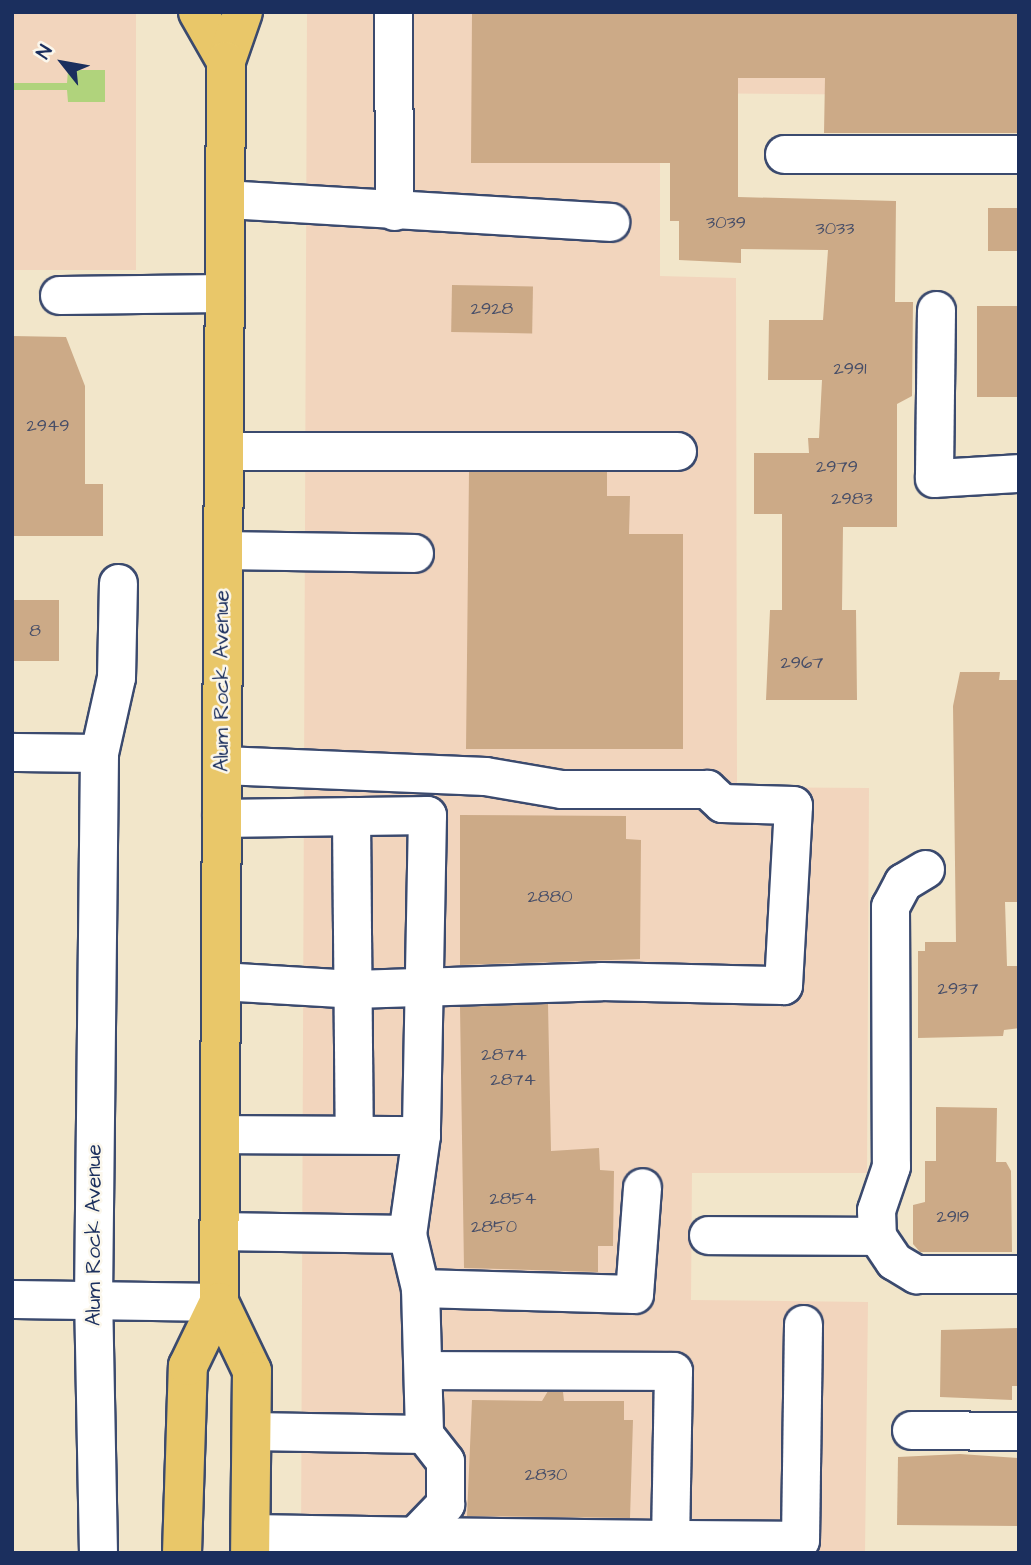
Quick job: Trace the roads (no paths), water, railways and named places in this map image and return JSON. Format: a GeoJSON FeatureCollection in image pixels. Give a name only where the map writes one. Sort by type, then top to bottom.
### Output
{"type":"FeatureCollection","features":[{"type":"Feature","properties":{"kind":"main road"},"geometry":{"type":"LineString","coordinates":[[198,12],[226,61]]}},
{"type":"Feature","properties":{"kind":"main road","name":"Alum Rock Avenue"},"geometry":{"type":"LineString","coordinates":[[243,12],[226,61],[219,1302],[252,1371],[250,1543]]}},
{"type":"Feature","properties":{"kind":"main road","name":"Alum Rock Avenue"},"geometry":{"type":"LineString","coordinates":[[182,1553],[188,1366],[219,1302]]}},
{"type":"Feature","properties":{"kind":"street"},"geometry":{"type":"LineString","coordinates":[[393,12],[394,211]]}},
{"type":"Feature","properties":{"kind":"street"},"geometry":{"type":"LineString","coordinates":[[783,154],[1019,154]]}},
{"type":"Feature","properties":{"kind":"street"},"geometry":{"type":"LineString","coordinates":[[225,199],[610,222]]}},
{"type":"Feature","properties":{"kind":"street"},"geometry":{"type":"LineString","coordinates":[[59,295],[225,293]]}},
{"type":"Feature","properties":{"kind":"street"},"geometry":{"type":"LineString","coordinates":[[936,310],[934,478],[1019,473]]}},
{"type":"Feature","properties":{"kind":"street"},"geometry":{"type":"LineString","coordinates":[[224,451],[677,451]]}},
{"type":"Feature","properties":{"kind":"street"},"geometry":{"type":"LineString","coordinates":[[223,550],[414,553]]}},
{"type":"Feature","properties":{"kind":"street","name":"Alum Rock Avenue"},"geometry":{"type":"LineString","coordinates":[[98,1553],[93,1300],[99,752],[116,677],[118,583]]}},
{"type":"Feature","properties":{"kind":"street"},"geometry":{"type":"LineString","coordinates":[[12,752],[99,752]]}},
{"type":"Feature","properties":{"kind":"street"},"geometry":{"type":"LineString","coordinates":[[220,981],[353,989],[427,985],[783,985],[793,805],[722,803],[707,789],[561,789],[485,776],[222,765]]}},
{"type":"Feature","properties":{"kind":"street"},"geometry":{"type":"LineString","coordinates":[[222,818],[427,815],[427,985],[421,1135],[407,1234],[420,1288],[424,1434],[445,1461],[445,1504],[414,1536]]}},
{"type":"Feature","properties":{"kind":"street"},"geometry":{"type":"LineString","coordinates":[[351,816],[355,1133]]}},
{"type":"Feature","properties":{"kind":"street"},"geometry":{"type":"LineString","coordinates":[[925,869],[904,882],[890,906],[891,1166],[876,1210],[877,1236],[894,1261],[916,1274],[1019,1274]]}},
{"type":"Feature","properties":{"kind":"street"},"geometry":{"type":"LineString","coordinates":[[220,1134],[421,1135]]}},
{"type":"Feature","properties":{"kind":"street"},"geometry":{"type":"LineString","coordinates":[[420,1288],[634,1294],[642,1187]]}},
{"type":"Feature","properties":{"kind":"street"},"geometry":{"type":"LineString","coordinates":[[219,1231],[407,1234]]}},
{"type":"Feature","properties":{"kind":"street"},"geometry":{"type":"LineString","coordinates":[[708,1234],[877,1236]]}},
{"type":"Feature","properties":{"kind":"street"},"geometry":{"type":"LineString","coordinates":[[12,1299],[219,1302]]}},
{"type":"Feature","properties":{"kind":"street"},"geometry":{"type":"LineString","coordinates":[[250,1543],[414,1536],[800,1540],[803,1324]]}},
{"type":"Feature","properties":{"kind":"street"},"geometry":{"type":"LineString","coordinates":[[424,1370],[673,1371],[670,1539]]}},
{"type":"Feature","properties":{"kind":"street"},"geometry":{"type":"LineString","coordinates":[[911,1430],[1019,1431]]}},
{"type":"Feature","properties":{"kind":"street"},"geometry":{"type":"LineString","coordinates":[[251,1431],[424,1434]]}}]}
